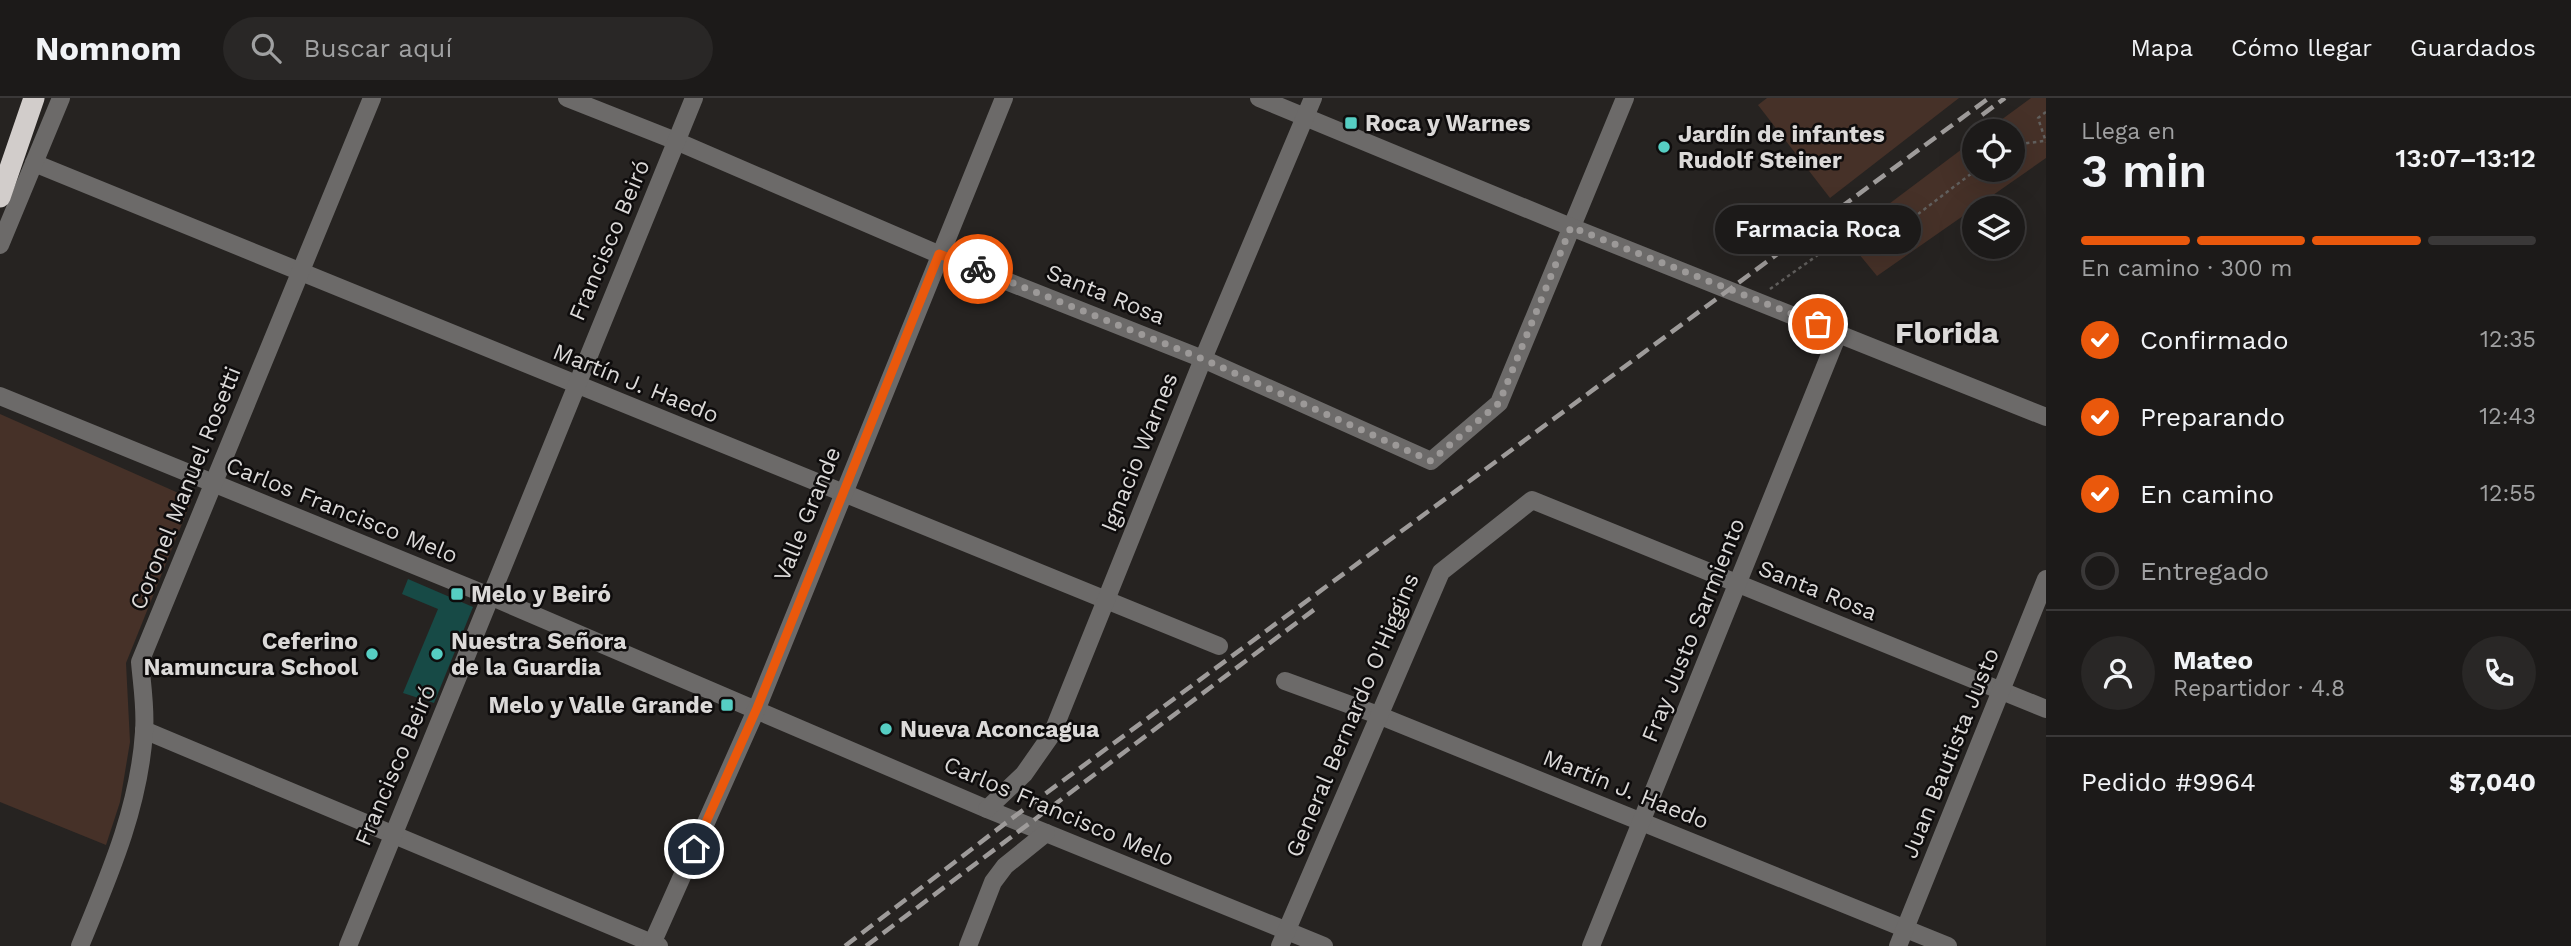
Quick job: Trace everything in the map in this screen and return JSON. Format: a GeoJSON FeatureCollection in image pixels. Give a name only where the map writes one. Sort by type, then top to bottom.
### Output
{"type":"FeatureCollection","features":[{"type":"Feature","properties":{"kind":"highway"},"geometry":{"type":"LineString","coordinates":[[0,197],[34,98]]}},
{"type":"Feature","properties":{"kind":"street"},"geometry":{"type":"LineString","coordinates":[[0,245],[61,98]]}},
{"type":"Feature","properties":{"kind":"street","name":"Coronel Manuel Rosetti"},"geometry":{"type":"LineString","coordinates":[[80,946],[119,852],[133,808],[144,730],[140,662],[372,98]]}},
{"type":"Feature","properties":{"kind":"street","name":"Santa Rosa"},"geometry":{"type":"LineString","coordinates":[[567,98],[676,141],[939,254],[1203,359],[1431,461],[1499,403],[1571,227]]}},
{"type":"Feature","properties":{"kind":"street","name":"Francisco Beiró"},"geometry":{"type":"LineString","coordinates":[[348,946],[694,98]]}},
{"type":"Feature","properties":{"kind":"street","name":"Valle Grande"},"geometry":{"type":"LineString","coordinates":[[654,945],[757,708],[841,494],[1004,98]]}},
{"type":"Feature","properties":{"kind":"street"},"geometry":{"type":"LineString","coordinates":[[1259,98],[1571,227],[2046,417]]}},
{"type":"Feature","properties":{"kind":"street","name":"Ignacio Warnes"},"geometry":{"type":"LineString","coordinates":[[988,809],[1024,774],[1052,734],[1203,359],[1313,98]]}},
{"type":"Feature","properties":{"kind":"street"},"geometry":{"type":"LineString","coordinates":[[1571,227],[1625,98]]}},
{"type":"Feature","properties":{"kind":"street","name":"Martín J. Haedo"},"geometry":{"type":"LineString","coordinates":[[34,163],[1219,646]]}},
{"type":"Feature","properties":{"kind":"street","name":"Fray Justo Sarmiento"},"geometry":{"type":"LineString","coordinates":[[1591,946],[1839,332]]}},
{"type":"Feature","properties":{"kind":"street","name":"Carlos Francisco Melo"},"geometry":{"type":"LineString","coordinates":[[0,396],[757,708],[1283,938],[1325,946]]}},
{"type":"Feature","properties":{"kind":"street","name":"Santa Rosa"},"geometry":{"type":"LineString","coordinates":[[1532,500],[2046,709]]}},
{"type":"Feature","properties":{"kind":"street","name":"General Bernardo O'Higgins"},"geometry":{"type":"LineString","coordinates":[[1283,938],[1441,572],[1532,500]]}},
{"type":"Feature","properties":{"kind":"street","name":"Juan Bautista Justo"},"geometry":{"type":"LineString","coordinates":[[1898,946],[2046,579]]}},
{"type":"Feature","properties":{"kind":"street","name":"Martín J. Haedo"},"geometry":{"type":"LineString","coordinates":[[1285,681],[1378,715],[1948,946]]}},
{"type":"Feature","properties":{"kind":"street"},"geometry":{"type":"LineString","coordinates":[[144,730],[654,945]]}},
{"type":"Feature","properties":{"kind":"street"},"geometry":{"type":"LineString","coordinates":[[968,946],[993,882],[1005,866],[1046,833]]}},
{"type":"Feature","properties":{"kind":"path"},"geometry":{"type":"LineString","coordinates":[[2025,144],[2045,142],[2038,118],[2046,112]]}},
{"type":"Feature","properties":{"kind":"path"},"geometry":{"type":"LineString","coordinates":[[1756,299],[1863,223],[1897,230],[1962,181]]}},
{"type":"Feature","properties":{"kind":"shaded area"},"geometry":{"type":"Polygon","coordinates":[[[1767,98],[1959,98],[1830,198],[1758,105],[1767,98]]]}},
{"type":"Feature","properties":{"kind":"shaded area"},"geometry":{"type":"Polygon","coordinates":[[[2031,98],[2046,98],[2046,158],[2025,173],[2025,119],[2002,119],[2031,98]]]}},
{"type":"Feature","properties":{"kind":"shaded area"},"geometry":{"type":"Polygon","coordinates":[[[1962,149],[1962,182],[2012,182],[1992,196],[1962,196],[1962,217],[1877,276],[1845,237],[1962,149]]]}},
{"type":"Feature","properties":{"kind":"shaded area"},"geometry":{"type":"Polygon","coordinates":[[[0,414],[192,499],[126,663],[130,742],[120,802],[106,845],[0,802],[0,414]]]}},
{"type":"Feature","properties":{"kind":"building","name":"Nuestra Señora de la Guardia"},"geometry":{"type":"Polygon","coordinates":[[[408,579],[473,607],[434,703],[403,693],[438,609],[402,594],[408,579]]]}},
{"type":"Feature","properties":{"kind":"railway"},"geometry":{"type":"LineString","coordinates":[[845,946],[1011,819],[1989,98]]}},
{"type":"Feature","properties":{"kind":"railway"},"geometry":{"type":"LineString","coordinates":[[1982,115],[2005,98]]}},
{"type":"Feature","properties":{"kind":"railway"},"geometry":{"type":"LineString","coordinates":[[866,946],[1319,606]]}},
{"type":"Feature","properties":{"kind":"way so far"},"geometry":{"type":"LineString","coordinates":[[978,269],[1203,359],[1431,461],[1499,403],[1571,227],[1818,324]]}},
{"type":"Feature","properties":{"kind":"place","name":"Roca y Warnes"},"geometry":{"type":"Point","coordinates":[1351,123]}},
{"type":"Feature","properties":{"kind":"place","name":"Jardín de infantes Rudolf Steiner"},"geometry":{"type":"Point","coordinates":[1664,147]}},
{"type":"Feature","properties":{"kind":"place","name":"Farmacia Roca"},"geometry":{"type":"Point","coordinates":[1818,324]}},
{"type":"Feature","properties":{"kind":"place","name":"Melo y Beiró"},"geometry":{"type":"Point","coordinates":[457,594]}},
{"type":"Feature","properties":{"kind":"place","name":"Ceferino Namuncura School"},"geometry":{"type":"Point","coordinates":[372,654]}},
{"type":"Feature","properties":{"kind":"place","name":"Nuestra Señora de la Guardia"},"geometry":{"type":"Point","coordinates":[437,654]}},
{"type":"Feature","properties":{"kind":"place","name":"Melo y Valle Grande"},"geometry":{"type":"Point","coordinates":[727,705]}},
{"type":"Feature","properties":{"kind":"place","name":"Nueva Aconcagua"},"geometry":{"type":"Point","coordinates":[886,729]}},
{"type":"Feature","properties":{"kind":"district","name":"Florida"},"geometry":{"type":"Point","coordinates":[1947,333]}},
{"type":"Feature","properties":{"kind":"route"},"geometry":{"type":"LineString","coordinates":[[694,849],[757,708],[939,254],[978,269]]}}]}
